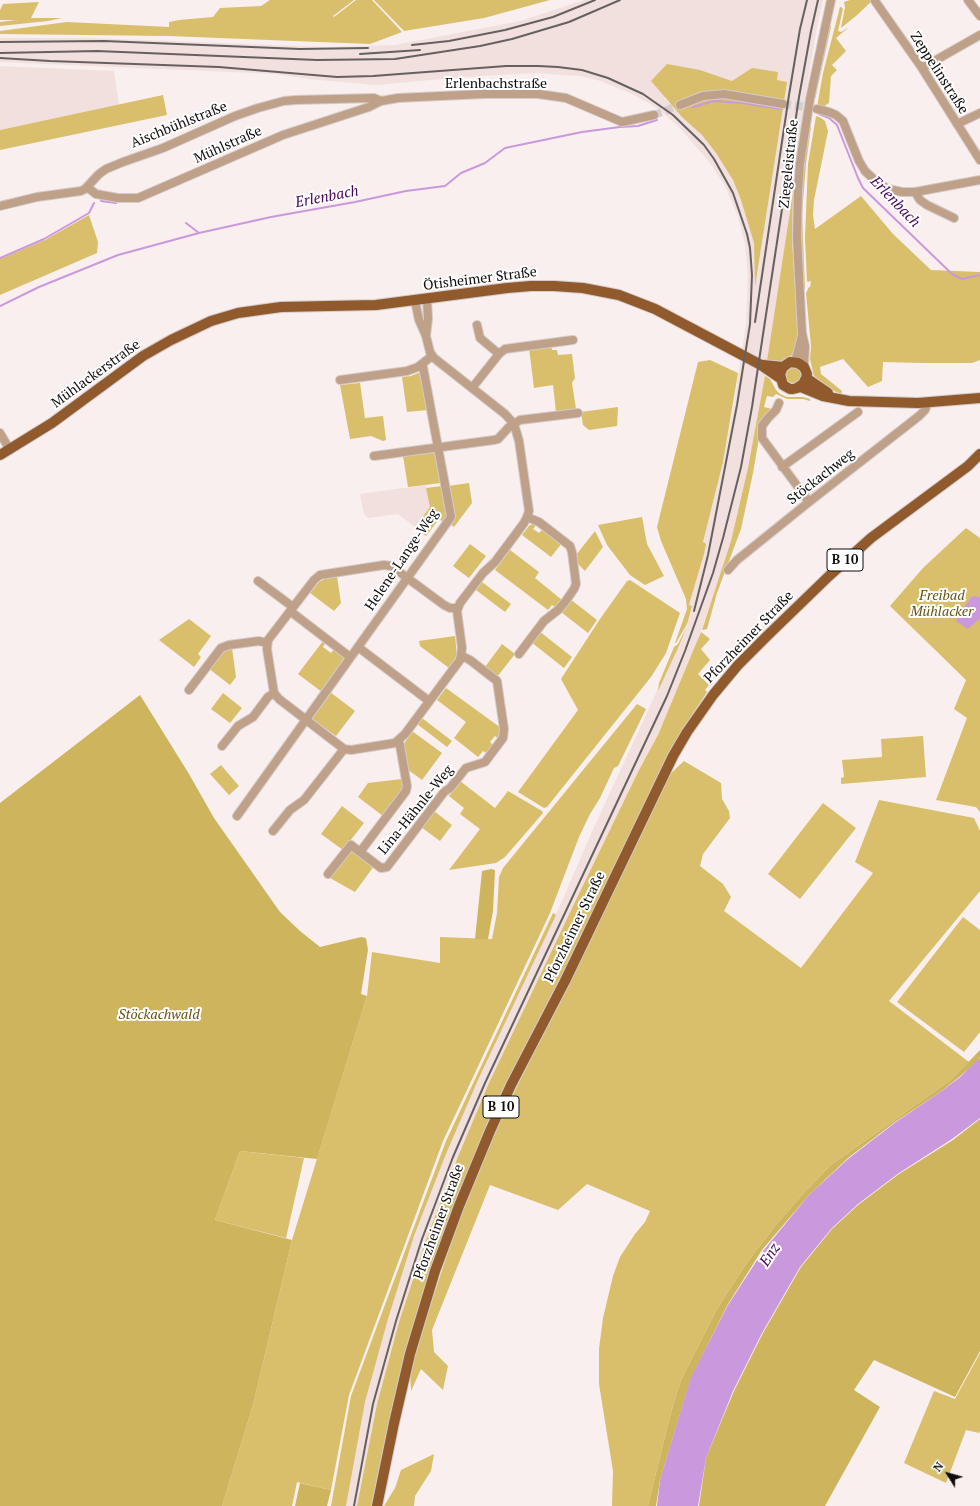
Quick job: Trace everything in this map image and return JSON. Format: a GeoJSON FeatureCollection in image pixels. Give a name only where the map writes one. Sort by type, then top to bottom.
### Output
{"type":"FeatureCollection","features":[{"type":"Feature","properties":{"kind":"main road","name":"Ötisheimer Straße"},"geometry":{"type":"LineString","coordinates":[[211,321],[238,314],[280,307],[376,305],[507,288],[547,286],[583,288],[619,295],[674,318],[761,365],[780,378]]}},
{"type":"Feature","properties":{"kind":"main road","name":"Mühlackerstraße"},"geometry":{"type":"LineString","coordinates":[[0,455],[52,423],[143,356],[171,340],[211,321]]}},
{"type":"Feature","properties":{"kind":"main road"},"geometry":{"type":"LineString","coordinates":[[790,362],[799,364],[807,374],[804,383],[797,388],[790,389],[783,384],[780,378],[781,370],[790,362]]}},
{"type":"Feature","properties":{"kind":"main road"},"geometry":{"type":"LineString","coordinates":[[761,365],[783,367]]}},
{"type":"Feature","properties":{"kind":"main road"},"geometry":{"type":"LineString","coordinates":[[804,383],[836,398],[849,401],[928,402],[980,398]]}},
{"type":"Feature","properties":{"kind":"main road","name":"Pforzheimer Straße"},"geometry":{"type":"LineString","coordinates":[[377,1506],[410,1354],[435,1271],[459,1206],[511,1085],[562,987],[673,756],[699,714],[723,682],[792,611],[870,538],[968,466],[980,454]]}},
{"type":"Feature","properties":{"kind":"main road","name":"Pforzheimer Straße"},"geometry":{"type":"LineString","coordinates":[[968,466],[980,460]]}},
{"type":"Feature","properties":{"kind":"street","name":"Ziegeleistraße"},"geometry":{"type":"LineString","coordinates":[[799,364],[805,346],[802,333],[797,238],[800,163],[810,99],[831,0]]}},
{"type":"Feature","properties":{"kind":"street"},"geometry":{"type":"LineString","coordinates":[[968,0],[980,16]]}},
{"type":"Feature","properties":{"kind":"street","name":"Zeppelinstraße"},"geometry":{"type":"LineString","coordinates":[[875,1],[922,68],[980,160]]}},
{"type":"Feature","properties":{"kind":"street"},"geometry":{"type":"LineString","coordinates":[[922,68],[980,35]]}},
{"type":"Feature","properties":{"kind":"street","name":"Erlenbachstraße"},"geometry":{"type":"LineString","coordinates":[[381,101],[398,98],[484,94],[538,94],[566,98],[622,122],[654,115]]}},
{"type":"Feature","properties":{"kind":"street"},"geometry":{"type":"LineString","coordinates":[[680,105],[703,96],[724,94],[783,104]]}},
{"type":"Feature","properties":{"kind":"street","name":"Aischbühlstraße"},"geometry":{"type":"LineString","coordinates":[[0,207],[37,197],[81,191],[106,169],[164,148],[258,108],[284,101],[295,100],[374,98],[381,101]]}},
{"type":"Feature","properties":{"kind":"street","name":"Mühlstraße"},"geometry":{"type":"LineString","coordinates":[[87,187],[96,194],[118,198],[138,198],[283,135],[369,107],[381,101]]}},
{"type":"Feature","properties":{"kind":"street"},"geometry":{"type":"LineString","coordinates":[[817,109],[836,115],[842,121],[865,171],[872,179],[888,189],[902,192],[915,192],[980,180]]}},
{"type":"Feature","properties":{"kind":"street"},"geometry":{"type":"LineString","coordinates":[[957,124],[980,113]]}},
{"type":"Feature","properties":{"kind":"street"},"geometry":{"type":"LineString","coordinates":[[915,192],[920,200],[927,205],[954,218]]}},
{"type":"Feature","properties":{"kind":"street"},"geometry":{"type":"LineString","coordinates":[[426,336],[428,319],[427,299]]}},
{"type":"Feature","properties":{"kind":"street"},"geometry":{"type":"LineString","coordinates":[[415,301],[419,320],[432,356],[442,366],[505,414],[514,424],[519,441],[529,511],[527,517],[524,524],[495,562],[482,573],[457,608],[462,648],[462,656],[459,663],[399,740],[391,744],[351,750],[344,748],[279,699],[274,693],[267,643],[316,577],[323,573],[384,565],[395,568],[444,605],[450,608],[457,608]]}},
{"type":"Feature","properties":{"kind":"street"},"geometry":{"type":"LineString","coordinates":[[476,325],[480,338],[498,354]]}},
{"type":"Feature","properties":{"kind":"street"},"geometry":{"type":"LineString","coordinates":[[472,388],[498,354],[505,349],[572,340]]}},
{"type":"Feature","properties":{"kind":"street"},"geometry":{"type":"LineString","coordinates":[[340,380],[407,371],[422,364],[432,356]]}},
{"type":"Feature","properties":{"kind":"street","name":"Helene-Lange-Weg"},"geometry":{"type":"LineString","coordinates":[[237,816],[451,517],[422,364]]}},
{"type":"Feature","properties":{"kind":"street","name":"Stöckachweg"},"geometry":{"type":"LineString","coordinates":[[728,570],[738,560],[809,502],[918,416],[925,410],[928,402]]}},
{"type":"Feature","properties":{"kind":"street"},"geometry":{"type":"LineString","coordinates":[[779,403],[776,410],[762,426],[762,438],[809,502]]}},
{"type":"Feature","properties":{"kind":"street"},"geometry":{"type":"LineString","coordinates":[[782,467],[858,412]]}},
{"type":"Feature","properties":{"kind":"street"},"geometry":{"type":"LineString","coordinates":[[374,456],[438,449],[494,440],[520,420],[578,413]]}},
{"type":"Feature","properties":{"kind":"street"},"geometry":{"type":"LineString","coordinates":[[0,433],[10,450]]}},
{"type":"Feature","properties":{"kind":"street"},"geometry":{"type":"LineString","coordinates":[[519,654],[544,621],[558,610],[565,602],[576,584],[570,546],[539,522],[527,517]]}},
{"type":"Feature","properties":{"kind":"street"},"geometry":{"type":"LineString","coordinates":[[258,582],[350,658]]}},
{"type":"Feature","properties":{"kind":"street"},"geometry":{"type":"LineString","coordinates":[[189,690],[222,648],[229,645],[259,641],[267,643]]}},
{"type":"Feature","properties":{"kind":"street"},"geometry":{"type":"LineString","coordinates":[[358,647],[429,701]]}},
{"type":"Feature","properties":{"kind":"street","name":"Lina-Hähnle-Weg"},"geometry":{"type":"LineString","coordinates":[[328,874],[351,845],[381,868],[387,867],[444,792],[450,788],[466,768],[485,762],[502,740],[504,729],[497,681],[470,660],[462,656]]}},
{"type":"Feature","properties":{"kind":"street"},"geometry":{"type":"LineString","coordinates":[[222,746],[238,726],[253,717],[268,697],[274,693]]}},
{"type":"Feature","properties":{"kind":"street","name":"Lina-Hähnle-Weg"},"geometry":{"type":"LineString","coordinates":[[360,852],[406,791],[406,779],[399,740]]}},
{"type":"Feature","properties":{"kind":"street"},"geometry":{"type":"LineString","coordinates":[[273,831],[290,810],[304,800],[344,748]]}},
{"type":"Feature","properties":{"kind":"shaded area"},"geometry":{"type":"Polygon","coordinates":[[[584,0],[823,0],[805,98],[793,192],[760,409],[731,541],[720,576],[693,654],[658,735],[639,770],[488,1085],[457,1159],[426,1240],[399,1322],[377,1404],[357,1506],[346,1506],[365,1402],[388,1319],[414,1236],[446,1154],[478,1080],[562,901],[590,836],[688,624],[686,623],[692,606],[689,605],[704,554],[703,542],[723,462],[734,404],[746,324],[748,275],[745,243],[737,214],[725,186],[710,163],[680,128],[657,108],[634,95],[601,81],[580,76],[533,73],[464,77],[376,85],[308,79],[277,74],[0,62],[0,38],[91,38],[326,47],[395,45],[520,21],[584,0]],[[700,70],[664,98],[702,135],[716,153],[733,180],[741,200],[754,243],[756,282],[786,82],[777,80],[778,73],[732,81],[700,70]]]}},
{"type":"Feature","properties":{"kind":"shaded area"},"geometry":{"type":"Polygon","coordinates":[[[0,66],[114,71],[119,105],[0,130],[0,66]]]}},
{"type":"Feature","properties":{"kind":"shaded area"},"geometry":{"type":"Polygon","coordinates":[[[426,485],[430,507],[415,527],[398,514],[368,518],[364,514],[360,494],[426,485]]]}},
{"type":"Feature","properties":{"kind":"green space"},"geometry":{"type":"Polygon","coordinates":[[[270,0],[354,0],[333,16],[334,17],[356,0],[372,0],[402,32],[370,44],[169,36],[0,34],[0,31],[67,22],[169,27],[169,22],[213,17],[220,8],[261,6],[270,0]]]}},
{"type":"Feature","properties":{"kind":"green space"},"geometry":{"type":"Polygon","coordinates":[[[374,0],[550,0],[484,18],[404,31],[374,0]]]}},
{"type":"Feature","properties":{"kind":"green space"},"geometry":{"type":"Polygon","coordinates":[[[850,0],[873,0],[841,28],[845,7],[844,2],[850,0]]]}},
{"type":"Feature","properties":{"kind":"green space"},"geometry":{"type":"Polygon","coordinates":[[[39,2],[31,18],[62,18],[0,26],[0,22],[16,20],[0,20],[0,10],[3,4],[39,2]]]}},
{"type":"Feature","properties":{"kind":"green space"},"geometry":{"type":"Polygon","coordinates":[[[840,7],[843,9],[838,31],[841,32],[849,27],[836,38],[846,51],[832,65],[837,70],[831,76],[829,103],[823,107],[817,107],[823,73],[840,7]]]}},
{"type":"Feature","properties":{"kind":"green space"},"geometry":{"type":"Polygon","coordinates":[[[830,25],[831,27],[815,99],[813,98],[830,25]]]}},
{"type":"Feature","properties":{"kind":"green space"},"geometry":{"type":"Polygon","coordinates":[[[667,64],[700,70],[732,81],[752,68],[778,72],[777,80],[787,82],[755,287],[754,243],[741,200],[733,180],[716,153],[702,135],[682,117],[651,81],[667,64]]]}},
{"type":"Feature","properties":{"kind":"green space"},"geometry":{"type":"Polygon","coordinates":[[[163,95],[167,115],[0,150],[0,130],[163,95]]]}},
{"type":"Feature","properties":{"kind":"green space"},"geometry":{"type":"Polygon","coordinates":[[[816,116],[825,121],[828,131],[814,200],[813,215],[815,229],[861,196],[893,234],[931,270],[980,272],[980,360],[972,363],[883,362],[882,381],[868,387],[843,359],[820,367],[821,374],[842,391],[841,394],[832,390],[814,376],[810,359],[811,346],[806,293],[810,287],[811,281],[807,281],[805,238],[808,164],[816,116]]]}},
{"type":"Feature","properties":{"kind":"green space"},"geometry":{"type":"Polygon","coordinates":[[[809,127],[811,127],[802,214],[805,288],[803,290],[801,193],[809,127]]]}},
{"type":"Feature","properties":{"kind":"green space"},"geometry":{"type":"Polygon","coordinates":[[[793,192],[792,239],[798,337],[792,355],[778,363],[767,361],[793,192]]]}},
{"type":"Feature","properties":{"kind":"green space"},"geometry":{"type":"Polygon","coordinates":[[[89,215],[98,242],[97,253],[0,295],[0,259],[45,240],[89,215]]]}},
{"type":"Feature","properties":{"kind":"green space"},"geometry":{"type":"Polygon","coordinates":[[[551,345],[552,350],[557,350],[558,355],[572,354],[575,378],[572,383],[576,409],[556,412],[553,385],[534,388],[529,348],[551,345]]]}},
{"type":"Feature","properties":{"kind":"green space"},"geometry":{"type":"Polygon","coordinates":[[[710,360],[738,373],[723,462],[703,542],[706,544],[704,554],[689,605],[692,606],[687,624],[675,643],[687,609],[686,599],[661,541],[657,527],[698,362],[710,360]]]}},
{"type":"Feature","properties":{"kind":"green space"},"geometry":{"type":"Polygon","coordinates":[[[790,367],[796,367],[801,372],[799,381],[796,383],[790,383],[785,378],[785,372],[790,367]]]}},
{"type":"Feature","properties":{"kind":"green space"},"geometry":{"type":"Polygon","coordinates":[[[421,372],[428,410],[407,412],[402,377],[411,376],[421,372]]]}},
{"type":"Feature","properties":{"kind":"green space"},"geometry":{"type":"Polygon","coordinates":[[[765,376],[770,379],[780,394],[787,397],[803,397],[810,399],[810,401],[803,399],[787,399],[776,394],[773,397],[767,396],[764,407],[772,409],[761,426],[741,529],[717,593],[707,629],[702,630],[731,541],[748,468],[765,376]]]}},
{"type":"Feature","properties":{"kind":"green space"},"geometry":{"type":"Polygon","coordinates":[[[360,383],[365,418],[383,416],[386,440],[383,441],[371,436],[350,439],[340,385],[360,383]]]}},
{"type":"Feature","properties":{"kind":"green space"},"geometry":{"type":"Polygon","coordinates":[[[618,407],[617,426],[589,430],[583,425],[581,412],[618,407]]]}},
{"type":"Feature","properties":{"kind":"green space"},"geometry":{"type":"Polygon","coordinates":[[[435,451],[441,483],[408,487],[403,456],[435,451]]]}},
{"type":"Feature","properties":{"kind":"green space"},"geometry":{"type":"Polygon","coordinates":[[[469,483],[472,503],[454,527],[450,524],[448,486],[469,483]]]}},
{"type":"Feature","properties":{"kind":"green space"},"geometry":{"type":"Polygon","coordinates":[[[442,486],[447,516],[443,522],[439,519],[426,536],[415,527],[430,507],[426,488],[442,486]]]}},
{"type":"Feature","properties":{"kind":"green space"},"geometry":{"type":"Polygon","coordinates":[[[642,517],[647,544],[664,576],[645,585],[630,575],[607,545],[598,525],[642,517]]]}},
{"type":"Feature","properties":{"kind":"green space"},"geometry":{"type":"Polygon","coordinates":[[[532,524],[537,524],[533,529],[539,533],[543,529],[562,543],[551,557],[522,535],[532,524]]]}},
{"type":"Feature","properties":{"kind":"green space","name":"Freibad Mühlacker"},"geometry":{"type":"Polygon","coordinates":[[[966,528],[980,538],[980,812],[976,807],[936,800],[967,718],[954,709],[966,680],[890,606],[923,568],[966,528]]]}},
{"type":"Feature","properties":{"kind":"green space"},"geometry":{"type":"Polygon","coordinates":[[[595,531],[603,547],[585,571],[578,564],[576,555],[595,531]]]}},
{"type":"Feature","properties":{"kind":"green space"},"geometry":{"type":"Polygon","coordinates":[[[470,544],[486,556],[469,578],[453,566],[470,544]]]}},
{"type":"Feature","properties":{"kind":"green space"},"geometry":{"type":"Polygon","coordinates":[[[510,550],[539,572],[535,578],[562,600],[556,608],[552,605],[548,610],[495,570],[510,550]]]}},
{"type":"Feature","properties":{"kind":"green space"},"geometry":{"type":"Polygon","coordinates":[[[337,576],[341,603],[334,611],[310,593],[319,582],[326,578],[337,576]]]}},
{"type":"Feature","properties":{"kind":"green space"},"geometry":{"type":"Polygon","coordinates":[[[630,580],[680,613],[666,653],[651,677],[547,807],[544,808],[518,792],[578,710],[561,679],[600,619],[627,581],[630,580]]]}},
{"type":"Feature","properties":{"kind":"green space"},"geometry":{"type":"Polygon","coordinates":[[[482,582],[511,604],[505,612],[476,590],[482,582]]]}},
{"type":"Feature","properties":{"kind":"green space"},"geometry":{"type":"Polygon","coordinates":[[[570,599],[597,620],[588,633],[561,612],[570,599]]]}},
{"type":"Feature","properties":{"kind":"green space"},"geometry":{"type":"Polygon","coordinates":[[[189,619],[211,636],[198,654],[201,657],[194,667],[159,640],[189,619]]]}},
{"type":"Feature","properties":{"kind":"green space"},"geometry":{"type":"Polygon","coordinates":[[[687,626],[658,691],[659,683],[674,647],[678,644],[687,626]]]}},
{"type":"Feature","properties":{"kind":"green space"},"geometry":{"type":"Polygon","coordinates":[[[539,631],[572,657],[564,668],[531,642],[539,631]]]}},
{"type":"Feature","properties":{"kind":"green space"},"geometry":{"type":"Polygon","coordinates":[[[701,632],[710,639],[701,649],[710,660],[698,674],[709,685],[705,690],[707,692],[683,729],[660,772],[561,980],[487,1127],[472,1161],[426,1283],[410,1337],[372,1506],[357,1506],[377,1404],[399,1322],[426,1240],[457,1159],[488,1085],[639,770],[658,735],[701,632]]]}},
{"type":"Feature","properties":{"kind":"green space"},"geometry":{"type":"Polygon","coordinates":[[[455,636],[457,655],[449,668],[420,646],[419,641],[455,636]]]}},
{"type":"Feature","properties":{"kind":"green space"},"geometry":{"type":"Polygon","coordinates":[[[323,641],[326,642],[323,647],[331,653],[334,649],[346,658],[322,692],[298,674],[323,641]]]}},
{"type":"Feature","properties":{"kind":"green space"},"geometry":{"type":"Polygon","coordinates":[[[502,644],[515,654],[497,677],[485,667],[502,644]]]}},
{"type":"Feature","properties":{"kind":"green space"},"geometry":{"type":"Polygon","coordinates":[[[232,648],[236,677],[230,685],[208,668],[221,652],[232,648]]]}},
{"type":"Feature","properties":{"kind":"green space"},"geometry":{"type":"Polygon","coordinates":[[[446,688],[501,728],[499,739],[495,736],[490,742],[494,746],[488,754],[483,751],[478,757],[454,738],[466,722],[437,700],[446,688]]]}},
{"type":"Feature","properties":{"kind":"green space"},"geometry":{"type":"Polygon","coordinates":[[[330,692],[355,711],[336,736],[311,718],[330,692]]]}},
{"type":"Feature","properties":{"kind":"green space"},"geometry":{"type":"Polygon","coordinates":[[[223,693],[242,708],[230,723],[211,709],[223,693]]]}},
{"type":"Feature","properties":{"kind":"green space","name":"Stöckachwald"},"geometry":{"type":"Polygon","coordinates":[[[140,695],[189,774],[214,818],[280,912],[320,947],[361,937],[366,938],[368,950],[361,994],[367,996],[317,1159],[240,1151],[215,1220],[292,1240],[253,1405],[222,1506],[0,1506],[0,803],[140,695]]]}},
{"type":"Feature","properties":{"kind":"green space"},"geometry":{"type":"Polygon","coordinates":[[[637,704],[646,709],[618,766],[614,768],[579,837],[550,913],[443,1141],[349,1395],[331,1490],[297,1482],[292,1506],[222,1506],[253,1405],[292,1240],[367,996],[372,952],[440,963],[440,937],[492,939],[497,913],[499,877],[503,868],[637,704]]]}},
{"type":"Feature","properties":{"kind":"green space"},"geometry":{"type":"Polygon","coordinates":[[[422,718],[452,741],[447,747],[417,724],[422,718]]]}},
{"type":"Feature","properties":{"kind":"green space"},"geometry":{"type":"Polygon","coordinates":[[[412,731],[442,753],[422,780],[407,769],[404,744],[412,731]]]}},
{"type":"Feature","properties":{"kind":"green space"},"geometry":{"type":"Polygon","coordinates":[[[923,736],[926,777],[841,784],[841,778],[844,777],[842,760],[882,757],[881,739],[923,736]]]}},
{"type":"Feature","properties":{"kind":"green space"},"geometry":{"type":"Polygon","coordinates":[[[684,761],[721,783],[722,799],[729,811],[730,818],[703,854],[700,866],[723,884],[731,897],[724,911],[801,968],[873,873],[855,862],[879,800],[974,818],[980,831],[980,891],[889,1001],[969,1062],[951,1080],[831,1165],[775,1226],[746,1264],[717,1309],[682,1378],[668,1424],[648,1506],[612,1506],[613,1471],[599,1384],[599,1349],[603,1318],[613,1276],[620,1257],[645,1222],[650,1211],[587,1184],[558,1210],[490,1185],[432,1330],[434,1352],[448,1366],[443,1390],[421,1369],[411,1391],[410,1373],[419,1340],[457,1225],[495,1132],[668,776],[684,761]]]}},
{"type":"Feature","properties":{"kind":"green space"},"geometry":{"type":"Polygon","coordinates":[[[221,765],[239,786],[229,795],[210,774],[221,765]]]}},
{"type":"Feature","properties":{"kind":"green space"},"geometry":{"type":"Polygon","coordinates":[[[402,779],[403,786],[401,793],[383,816],[358,797],[368,783],[402,779]]]}},
{"type":"Feature","properties":{"kind":"green space"},"geometry":{"type":"Polygon","coordinates":[[[460,781],[495,808],[508,791],[543,813],[505,857],[496,863],[449,870],[480,829],[460,814],[464,808],[449,796],[460,781]]]}},
{"type":"Feature","properties":{"kind":"green space"},"geometry":{"type":"Polygon","coordinates":[[[823,803],[856,828],[800,899],[768,874],[823,803]]]}},
{"type":"Feature","properties":{"kind":"green space"},"geometry":{"type":"Polygon","coordinates":[[[342,806],[364,823],[343,850],[321,834],[342,806]]]}},
{"type":"Feature","properties":{"kind":"green space"},"geometry":{"type":"Polygon","coordinates":[[[434,811],[452,825],[440,841],[421,827],[434,811]]]}},
{"type":"Feature","properties":{"kind":"green space"},"geometry":{"type":"Polygon","coordinates":[[[352,849],[374,866],[355,892],[330,878],[352,849]]]}},
{"type":"Feature","properties":{"kind":"green space"},"geometry":{"type":"Polygon","coordinates":[[[491,869],[495,870],[493,911],[488,939],[475,939],[482,871],[491,869]]]}},
{"type":"Feature","properties":{"kind":"green space"},"geometry":{"type":"Polygon","coordinates":[[[553,913],[556,915],[478,1080],[446,1154],[414,1236],[388,1319],[365,1402],[346,1506],[331,1506],[351,1396],[446,1141],[553,913]]]}},
{"type":"Feature","properties":{"kind":"green space"},"geometry":{"type":"Polygon","coordinates":[[[963,917],[980,930],[980,1032],[964,1052],[897,1002],[963,917]]]}},
{"type":"Feature","properties":{"kind":"green space"},"geometry":{"type":"Polygon","coordinates":[[[980,1050],[980,1057],[978,1061],[958,1078],[939,1093],[895,1122],[848,1158],[809,1195],[762,1250],[728,1304],[691,1378],[660,1480],[656,1506],[648,1506],[668,1424],[682,1378],[717,1309],[746,1264],[775,1226],[831,1165],[951,1080],[980,1050]]]}},
{"type":"Feature","properties":{"kind":"green space"},"geometry":{"type":"Polygon","coordinates":[[[980,1119],[980,1351],[955,1397],[874,1360],[854,1390],[880,1407],[825,1506],[699,1506],[706,1458],[734,1391],[763,1333],[801,1267],[832,1229],[858,1205],[899,1174],[953,1140],[980,1119]]]}},
{"type":"Feature","properties":{"kind":"green space"},"geometry":{"type":"Polygon","coordinates":[[[240,1151],[304,1158],[286,1238],[215,1220],[240,1151]]]}},
{"type":"Feature","properties":{"kind":"green space"},"geometry":{"type":"Polygon","coordinates":[[[980,1353],[980,1431],[979,1433],[966,1430],[946,1483],[904,1463],[934,1391],[955,1399],[980,1353]]]}},
{"type":"Feature","properties":{"kind":"green space"},"geometry":{"type":"Polygon","coordinates":[[[434,1454],[431,1471],[415,1496],[414,1506],[384,1506],[395,1488],[401,1470],[434,1454]]]}},
{"type":"Feature","properties":{"kind":"green space"},"geometry":{"type":"Polygon","coordinates":[[[300,1483],[331,1490],[327,1506],[295,1506],[300,1483]]]}},
{"type":"Feature","properties":{"kind":"water"},"geometry":{"type":"Polygon","coordinates":[[[976,596],[980,598],[980,618],[968,629],[956,621],[971,597],[976,596]]]}},
{"type":"Feature","properties":{"kind":"water","name":"Enz"},"geometry":{"type":"Polygon","coordinates":[[[980,1058],[980,1118],[952,1139],[899,1173],[858,1204],[832,1228],[800,1267],[762,1333],[733,1391],[706,1458],[698,1506],[657,1506],[660,1480],[691,1377],[728,1305],[763,1251],[809,1195],[848,1159],[896,1122],[959,1078],[980,1058]]]}},
{"type":"Feature","properties":{"kind":"waterway","name":"Erlenbach"},"geometry":{"type":"LineString","coordinates":[[693,107],[714,101],[742,103],[782,109]]}},
{"type":"Feature","properties":{"kind":"waterway","name":"Erlenbach"},"geometry":{"type":"LineString","coordinates":[[819,114],[829,118],[837,125],[863,188],[952,274],[962,279],[980,275]]}},
{"type":"Feature","properties":{"kind":"waterway","name":"Erlenbach"},"geometry":{"type":"LineString","coordinates":[[0,306],[39,287],[118,255],[199,233],[271,217],[406,191],[445,186],[461,173],[485,163],[505,148],[582,132],[638,126],[657,120]]}},
{"type":"Feature","properties":{"kind":"waterway"},"geometry":{"type":"LineString","coordinates":[[101,201],[116,203]]}},
{"type":"Feature","properties":{"kind":"waterway"},"geometry":{"type":"LineString","coordinates":[[0,258],[44,239],[89,213],[94,203]]}},
{"type":"Feature","properties":{"kind":"waterway"},"geometry":{"type":"LineString","coordinates":[[186,223],[199,233]]}},
{"type":"Feature","properties":{"kind":"tunnel"},"geometry":{"type":"LineString","coordinates":[[783,104],[814,108]]}},
{"type":"Feature","properties":{"kind":"tunnel"},"geometry":{"type":"LineString","coordinates":[[654,115],[680,105]]}},
{"type":"Feature","properties":{"kind":"railway"},"geometry":{"type":"LineString","coordinates":[[412,45],[449,41],[505,30],[553,17],[595,0]]}},
{"type":"Feature","properties":{"kind":"railway"},"geometry":{"type":"LineString","coordinates":[[0,53],[97,51],[317,60],[395,59],[480,46],[512,39],[569,22],[620,0]]}},
{"type":"Feature","properties":{"kind":"railway"},"geometry":{"type":"LineString","coordinates":[[755,322],[789,95],[800,29],[807,0]]}},
{"type":"Feature","properties":{"kind":"railway"},"geometry":{"type":"LineString","coordinates":[[354,1506],[373,1404],[396,1321],[422,1239],[453,1157],[485,1083],[667,696],[713,573],[741,467],[752,407],[799,97],[818,0]]}},
{"type":"Feature","properties":{"kind":"railway"},"geometry":{"type":"LineString","coordinates":[[0,42],[104,41],[300,49],[368,48]]}},
{"type":"Feature","properties":{"kind":"railway"},"geometry":{"type":"LineString","coordinates":[[360,54],[420,50]]}},
{"type":"Feature","properties":{"kind":"railway"},"geometry":{"type":"LineString","coordinates":[[0,58],[219,67],[337,77],[373,76],[506,66],[558,67],[582,70],[608,78],[643,94],[673,115],[704,145],[714,159],[733,193],[747,234],[750,248],[752,275],[750,324],[737,405],[708,555],[694,611]]}}]}
